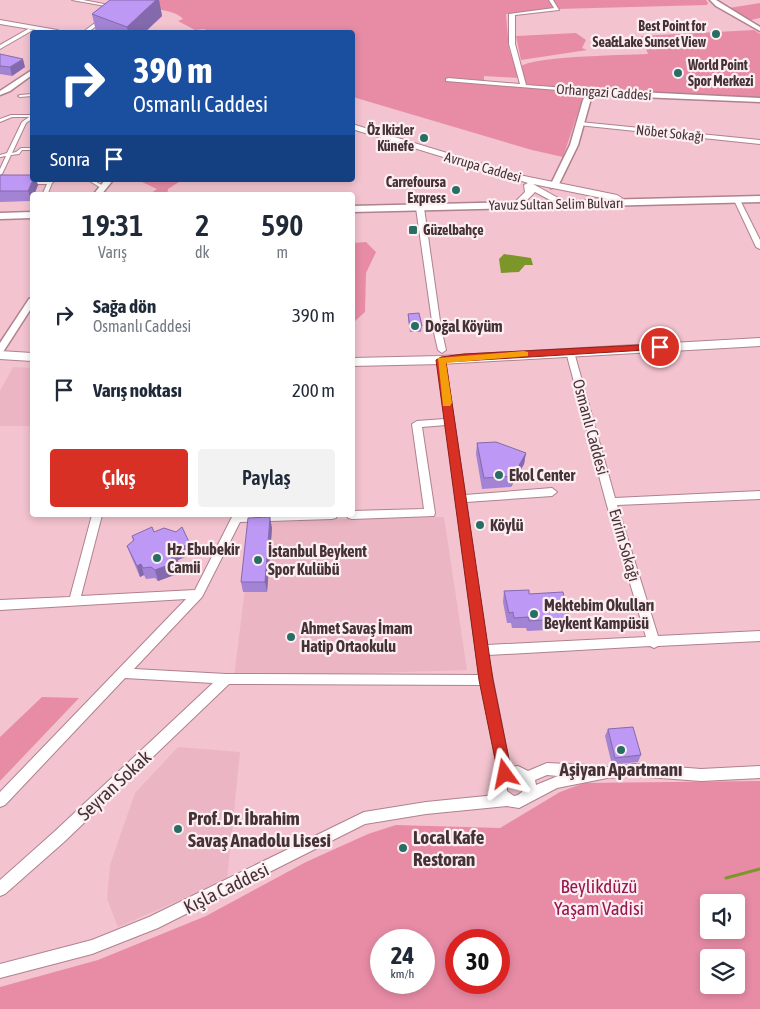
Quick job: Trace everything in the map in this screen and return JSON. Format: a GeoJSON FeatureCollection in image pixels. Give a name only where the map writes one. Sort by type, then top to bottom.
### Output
{"type":"FeatureCollection","features":[{"type":"Feature","properties":{"kind":"main road"},"geometry":{"type":"LineString","coordinates":[[0,24],[30,30]]}},
{"type":"Feature","properties":{"kind":"main road"},"geometry":{"type":"LineString","coordinates":[[0,24],[43,30]]}},
{"type":"Feature","properties":{"kind":"main road","name":"Avrupa Caddesi"},"geometry":{"type":"LineString","coordinates":[[355,127],[468,163],[554,186],[617,198]]}},
{"type":"Feature","properties":{"kind":"main road","name":"Avrupa Caddesi"},"geometry":{"type":"LineString","coordinates":[[355,131],[528,185],[556,202]]}},
{"type":"Feature","properties":{"kind":"main road"},"geometry":{"type":"LineString","coordinates":[[522,200],[530,193],[528,185]]}},
{"type":"Feature","properties":{"kind":"main road"},"geometry":{"type":"LineString","coordinates":[[554,186],[556,202]]}},
{"type":"Feature","properties":{"kind":"main road","name":"Yavuz Sultan Selim Bulvarı"},"geometry":{"type":"LineString","coordinates":[[355,209],[522,200],[556,202],[617,198],[760,195]]}},
{"type":"Feature","properties":{"kind":"main road","name":"Yavuz Sultan Selim Bulvarı"},"geometry":{"type":"LineString","coordinates":[[355,204],[415,205],[760,199]]}},
{"type":"Feature","properties":{"kind":"main road"},"geometry":{"type":"LineString","coordinates":[[0,210],[30,210]]}},
{"type":"Feature","properties":{"kind":"main road"},"geometry":{"type":"LineString","coordinates":[[0,216],[30,215]]}},
{"type":"Feature","properties":{"kind":"main road"},"geometry":{"type":"LineString","coordinates":[[355,362],[760,334]]}},
{"type":"Feature","properties":{"kind":"main road"},"geometry":{"type":"LineString","coordinates":[[355,356],[570,352],[760,342]]}},
{"type":"Feature","properties":{"kind":"main road"},"geometry":{"type":"LineString","coordinates":[[0,356],[30,357]]}},
{"type":"Feature","properties":{"kind":"main road"},"geometry":{"type":"LineString","coordinates":[[0,363],[30,364]]}},
{"type":"Feature","properties":{"kind":"street"},"geometry":{"type":"LineString","coordinates":[[74,0],[124,7],[88,30]]}},
{"type":"Feature","properties":{"kind":"street"},"geometry":{"type":"LineString","coordinates":[[523,86],[512,44],[512,14],[557,10],[551,0]]}},
{"type":"Feature","properties":{"kind":"street"},"geometry":{"type":"LineString","coordinates":[[714,0],[718,6],[760,28]]}},
{"type":"Feature","properties":{"kind":"street"},"geometry":{"type":"LineString","coordinates":[[0,47],[30,30]]}},
{"type":"Feature","properties":{"kind":"street"},"geometry":{"type":"LineString","coordinates":[[0,101],[10,89],[30,74]]}},
{"type":"Feature","properties":{"kind":"street","name":"Orhangazi Caddesi"},"geometry":{"type":"LineString","coordinates":[[448,80],[593,92],[760,100]]}},
{"type":"Feature","properties":{"kind":"street"},"geometry":{"type":"LineString","coordinates":[[0,90],[10,89]]}},
{"type":"Feature","properties":{"kind":"street"},"geometry":{"type":"LineString","coordinates":[[554,186],[574,144],[586,100],[593,92]]}},
{"type":"Feature","properties":{"kind":"street"},"geometry":{"type":"LineString","coordinates":[[20,96],[30,95]]}},
{"type":"Feature","properties":{"kind":"street"},"geometry":{"type":"LineString","coordinates":[[0,121],[11,116],[30,117]]}},
{"type":"Feature","properties":{"kind":"street"},"geometry":{"type":"LineString","coordinates":[[0,174],[24,122],[30,118]]}},
{"type":"Feature","properties":{"kind":"street","name":"Nöbet Sokağı"},"geometry":{"type":"LineString","coordinates":[[580,124],[760,142]]}},
{"type":"Feature","properties":{"kind":"street"},"geometry":{"type":"LineString","coordinates":[[0,156],[10,152],[17,153],[21,149],[30,149]]}},
{"type":"Feature","properties":{"kind":"street"},"geometry":{"type":"LineString","coordinates":[[21,183],[36,182]]}},
{"type":"Feature","properties":{"kind":"street"},"geometry":{"type":"LineString","coordinates":[[92,182],[103,191],[112,182]]}},
{"type":"Feature","properties":{"kind":"street"},"geometry":{"type":"LineString","coordinates":[[737,200],[760,248]]}},
{"type":"Feature","properties":{"kind":"street"},"geometry":{"type":"LineString","coordinates":[[415,205],[442,355],[486,680],[505,774]]}},
{"type":"Feature","properties":{"kind":"street"},"geometry":{"type":"LineString","coordinates":[[0,338],[30,293]]}},
{"type":"Feature","properties":{"kind":"street"},"geometry":{"type":"LineString","coordinates":[[0,350],[30,304]]}},
{"type":"Feature","properties":{"kind":"street","name":"Osmanlı Caddesi"},"geometry":{"type":"LineString","coordinates":[[570,352],[611,502]]}},
{"type":"Feature","properties":{"kind":"street"},"geometry":{"type":"LineString","coordinates":[[355,514],[430,513],[417,424],[450,422]]}},
{"type":"Feature","properties":{"kind":"street"},"geometry":{"type":"LineString","coordinates":[[460,499],[552,492]]}},
{"type":"Feature","properties":{"kind":"street","name":"Evrim Sokağı"},"geometry":{"type":"LineString","coordinates":[[654,643],[611,502],[760,495]]}},
{"type":"Feature","properties":{"kind":"street"},"geometry":{"type":"LineString","coordinates":[[75,600],[96,517]]}},
{"type":"Feature","properties":{"kind":"street"},"geometry":{"type":"LineString","coordinates":[[0,801],[198,594],[236,517]]}},
{"type":"Feature","properties":{"kind":"street"},"geometry":{"type":"LineString","coordinates":[[0,605],[198,594]]}},
{"type":"Feature","properties":{"kind":"street"},"geometry":{"type":"LineString","coordinates":[[482,650],[654,643],[760,636]]}},
{"type":"Feature","properties":{"kind":"street"},"geometry":{"type":"LineString","coordinates":[[121,674],[226,679],[486,680]]}},
{"type":"Feature","properties":{"kind":"street","name":"Seyran Sokak"},"geometry":{"type":"LineString","coordinates":[[0,889],[59,837],[226,679]]}},
{"type":"Feature","properties":{"kind":"street"},"geometry":{"type":"LineString","coordinates":[[526,778],[548,769],[607,772],[635,770],[702,775],[760,772]]}},
{"type":"Feature","properties":{"kind":"street"},"geometry":{"type":"LineString","coordinates":[[528,796],[530,787],[526,778],[515,772],[505,774],[499,787],[509,800],[520,801],[556,782],[607,772]]}},
{"type":"Feature","properties":{"kind":"street","name":"Kışla Caddesi"},"geometry":{"type":"LineString","coordinates":[[0,971],[92,947],[153,923],[364,818],[426,808],[509,800]]}},
{"type":"Feature","properties":{"kind":"shaded area"},"geometry":{"type":"Polygon","coordinates":[[[504,254],[531,258],[533,265],[525,265],[519,272],[501,273],[499,259],[504,254]]]}},
{"type":"Feature","properties":{"kind":"shaded area"},"geometry":{"type":"Polygon","coordinates":[[[13,367],[30,368],[30,426],[0,426],[0,391],[13,367]]]}},
{"type":"Feature","properties":{"kind":"shaded area"},"geometry":{"type":"Polygon","coordinates":[[[444,517],[467,670],[234,677],[253,523],[444,517]]]}},
{"type":"Feature","properties":{"kind":"shaded area","name":"Prof. Dr. İbrahim Savaş Anadolu Lisesi"},"geometry":{"type":"Polygon","coordinates":[[[178,747],[240,752],[227,880],[118,927],[107,899],[110,865],[135,793],[178,747]]]}},
{"type":"Feature","properties":{"kind":"green space"},"geometry":{"type":"Polygon","coordinates":[[[149,0],[548,0],[553,6],[551,8],[506,14],[509,49],[519,78],[484,76],[484,84],[583,92],[583,97],[563,157],[532,150],[355,98],[355,30],[195,30],[178,21],[183,19],[174,13],[131,6],[149,0]]]}},
{"type":"Feature","properties":{"kind":"green space"},"geometry":{"type":"Polygon","coordinates":[[[551,0],[706,0],[708,3],[707,5],[557,9],[551,0]]]}},
{"type":"Feature","properties":{"kind":"green space"},"geometry":{"type":"Polygon","coordinates":[[[760,3],[760,18],[751,20],[729,8],[760,3]]]}},
{"type":"Feature","properties":{"kind":"green space","name":"World Point Spor Merkezi"},"geometry":{"type":"Polygon","coordinates":[[[754,30],[760,34],[760,98],[718,98],[530,85],[526,84],[520,67],[528,63],[560,58],[648,54],[641,36],[754,30]]]}},
{"type":"Feature","properties":{"kind":"green space"},"geometry":{"type":"Polygon","coordinates":[[[576,33],[586,40],[582,48],[587,50],[521,60],[516,36],[576,33]]]}},
{"type":"Feature","properties":{"kind":"green space"},"geometry":{"type":"Polygon","coordinates":[[[142,182],[179,182],[168,189],[168,192],[152,192],[157,189],[142,182]]]}},
{"type":"Feature","properties":{"kind":"green space"},"geometry":{"type":"Polygon","coordinates":[[[366,242],[376,252],[366,273],[365,312],[355,321],[355,243],[366,242]]]}},
{"type":"Feature","properties":{"kind":"green space"},"geometry":{"type":"Polygon","coordinates":[[[42,697],[79,698],[0,781],[0,737],[42,697]]]}},
{"type":"Feature","properties":{"kind":"green space","name":"Beylikdüzü Yaşam Vadisi"},"geometry":{"type":"Polygon","coordinates":[[[760,781],[760,1009],[0,1009],[0,987],[98,960],[206,916],[306,862],[368,834],[396,825],[500,828],[560,792],[584,783],[760,781]]]}},
{"type":"Feature","properties":{"kind":"building"},"geometry":{"type":"Polygon","coordinates":[[[110,0],[156,0],[127,27],[92,14],[110,0]]]}},
{"type":"Feature","properties":{"kind":"building"},"geometry":{"type":"Polygon","coordinates":[[[0,54],[23,59],[10,67],[0,66],[0,54]]]}},
{"type":"Feature","properties":{"kind":"building"},"geometry":{"type":"Polygon","coordinates":[[[0,175],[30,175],[30,182],[32,182],[28,191],[0,191],[0,175]]]}},
{"type":"Feature","properties":{"kind":"building"},"geometry":{"type":"Polygon","coordinates":[[[419,313],[422,326],[410,327],[408,314],[419,313]]]}},
{"type":"Feature","properties":{"kind":"building"},"geometry":{"type":"Polygon","coordinates":[[[496,442],[526,453],[513,476],[484,478],[477,443],[496,442]]]}},
{"type":"Feature","properties":{"kind":"building","name":"İstanbul Beykent Spor Kulübü"},"geometry":{"type":"Polygon","coordinates":[[[270,517],[265,582],[241,582],[248,518],[270,517]]]}},
{"type":"Feature","properties":{"kind":"building","name":"Hz. Ebubekir Camii"},"geometry":{"type":"Polygon","coordinates":[[[152,527],[154,532],[164,528],[176,532],[182,527],[190,544],[174,549],[177,554],[171,556],[174,563],[155,570],[151,567],[143,568],[141,564],[137,566],[127,546],[134,540],[132,536],[152,527]]]}},
{"type":"Feature","properties":{"kind":"building"},"geometry":{"type":"Polygon","coordinates":[[[529,590],[529,594],[563,592],[569,618],[529,621],[528,617],[514,618],[513,612],[509,613],[504,591],[529,590]]]}},
{"type":"Feature","properties":{"kind":"building","name":"Aşiyan Apartmanı"},"geometry":{"type":"Polygon","coordinates":[[[633,727],[641,755],[615,758],[608,729],[633,727]]]}},
{"type":"Feature","properties":{"kind":"waterway"},"geometry":{"type":"LineString","coordinates":[[726,878],[760,869]]}},
{"type":"Feature","properties":{"kind":"slow traffic"},"geometry":{"type":"LineString","coordinates":[[447,403],[441,360],[524,354]]}},
{"type":"Feature","properties":{"kind":"place","name":"Best Point for Sea&Lake Sunset View"},"geometry":{"type":"Point","coordinates":[716,34]}},
{"type":"Feature","properties":{"kind":"place","name":"World Point Spor Merkezi"},"geometry":{"type":"Point","coordinates":[678,73]}},
{"type":"Feature","properties":{"kind":"place","name":"Öz Ikizler Künefe"},"geometry":{"type":"Point","coordinates":[424,138]}},
{"type":"Feature","properties":{"kind":"place","name":"Carrefoursa Express"},"geometry":{"type":"Point","coordinates":[456,190]}},
{"type":"Feature","properties":{"kind":"place","name":"Güzelbahçe"},"geometry":{"type":"Point","coordinates":[413,230]}},
{"type":"Feature","properties":{"kind":"place","name":"Doğal Köyüm"},"geometry":{"type":"Point","coordinates":[415,326]}},
{"type":"Feature","properties":{"kind":"place","name":"Ekol Center"},"geometry":{"type":"Point","coordinates":[499,475]}},
{"type":"Feature","properties":{"kind":"place","name":"Köylü"},"geometry":{"type":"Point","coordinates":[480,525]}},
{"type":"Feature","properties":{"kind":"place","name":"Hz. Ebubekir Camii"},"geometry":{"type":"Point","coordinates":[157,558]}},
{"type":"Feature","properties":{"kind":"place","name":"İstanbul Beykent Spor Kulübü"},"geometry":{"type":"Point","coordinates":[258,560]}},
{"type":"Feature","properties":{"kind":"place","name":"Mektebim Okulları Beykent Kampüsü"},"geometry":{"type":"Point","coordinates":[534,614]}},
{"type":"Feature","properties":{"kind":"place","name":"Ahmet Savaş İmam Hatip Ortaokulu"},"geometry":{"type":"Point","coordinates":[291,637]}},
{"type":"Feature","properties":{"kind":"place","name":"Aşiyan Apartmanı"},"geometry":{"type":"Point","coordinates":[621,750]}},
{"type":"Feature","properties":{"kind":"place","name":"Prof. Dr. İbrahim Savaş Anadolu Lisesi"},"geometry":{"type":"Point","coordinates":[178,829]}},
{"type":"Feature","properties":{"kind":"place","name":"Local Kafe Restoran"},"geometry":{"type":"Point","coordinates":[403,848]}},
{"type":"Feature","properties":{"kind":"route"},"geometry":{"type":"LineString","coordinates":[[505,774],[486,680],[441,360],[464,357],[660,347]]}}]}
